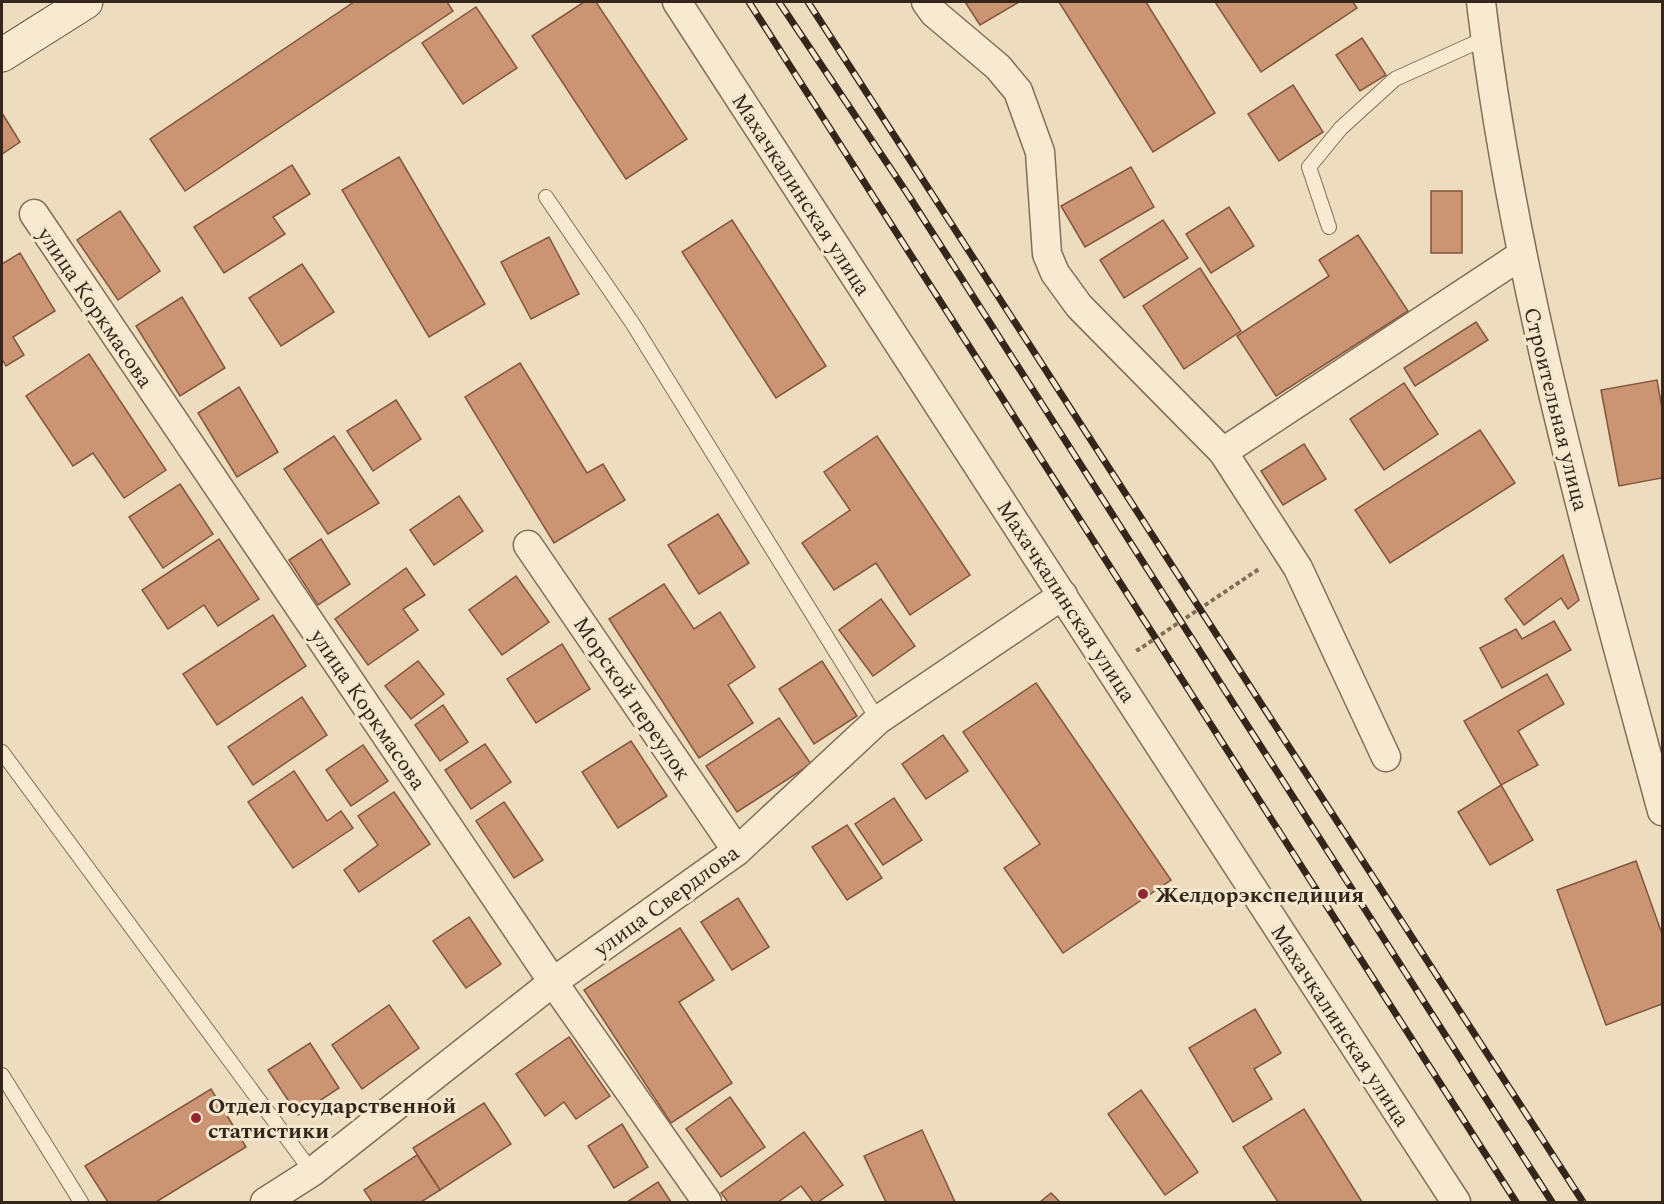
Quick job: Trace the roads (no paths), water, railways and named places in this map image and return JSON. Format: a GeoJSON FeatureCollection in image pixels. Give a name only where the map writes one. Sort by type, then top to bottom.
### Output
{"type":"FeatureCollection","features":[{"type":"Feature","properties":{"kind":"main road"},"geometry":{"type":"LineString","coordinates":[[2,55],[86,2]]}},
{"type":"Feature","properties":{"kind":"street","name":"Махачкалинская улица"},"geometry":{"type":"LineString","coordinates":[[677,2],[1456,1203]]}},
{"type":"Feature","properties":{"kind":"street"},"geometry":{"type":"LineString","coordinates":[[926,2],[934,13],[998,67],[1018,91],[1040,153],[1047,254],[1055,273],[1078,306],[1223,452],[1298,568],[1386,757]]}},
{"type":"Feature","properties":{"kind":"street","name":"Строительная улица"},"geometry":{"type":"LineString","coordinates":[[1481,2],[1520,255],[1597,572],[1662,811]]}},
{"type":"Feature","properties":{"kind":"street","name":"улица Коркмасова"},"geometry":{"type":"LineString","coordinates":[[34,214],[554,982],[707,1203]]}},
{"type":"Feature","properties":{"kind":"street"},"geometry":{"type":"LineString","coordinates":[[1223,452],[1520,255]]}},
{"type":"Feature","properties":{"kind":"street","name":"Морской переулок"},"geometry":{"type":"LineString","coordinates":[[528,545],[737,851]]}},
{"type":"Feature","properties":{"kind":"street","name":"улица Свердлова"},"geometry":{"type":"LineString","coordinates":[[265,1203],[312,1172],[554,982],[737,851],[878,720],[1063,595]]}},
{"type":"Feature","properties":{"kind":"lane"},"geometry":{"type":"LineString","coordinates":[[1329,227],[1309,167],[1341,128],[1395,79],[1486,38]]}},
{"type":"Feature","properties":{"kind":"lane"},"geometry":{"type":"LineString","coordinates":[[546,197],[633,324],[878,720]]}},
{"type":"Feature","properties":{"kind":"lane"},"geometry":{"type":"LineString","coordinates":[[2,752],[312,1172]]}},
{"type":"Feature","properties":{"kind":"lane"},"geometry":{"type":"LineString","coordinates":[[2,1075],[81,1203]]}},
{"type":"Feature","properties":{"kind":"railway"},"geometry":{"type":"LineString","coordinates":[[749,2],[1516,1202]]}},
{"type":"Feature","properties":{"kind":"railway"},"geometry":{"type":"LineString","coordinates":[[779,2],[907,193],[1552,1202]]}},
{"type":"Feature","properties":{"kind":"railway"},"geometry":{"type":"LineString","coordinates":[[808,2],[1583,1202]]}},
{"type":"Feature","properties":{"kind":"place","name":"Желдорэкспедиция"},"geometry":{"type":"Point","coordinates":[1143,894]}},
{"type":"Feature","properties":{"kind":"place","name":"Отдел государственной статистики"},"geometry":{"type":"Point","coordinates":[196,1118]}}]}
